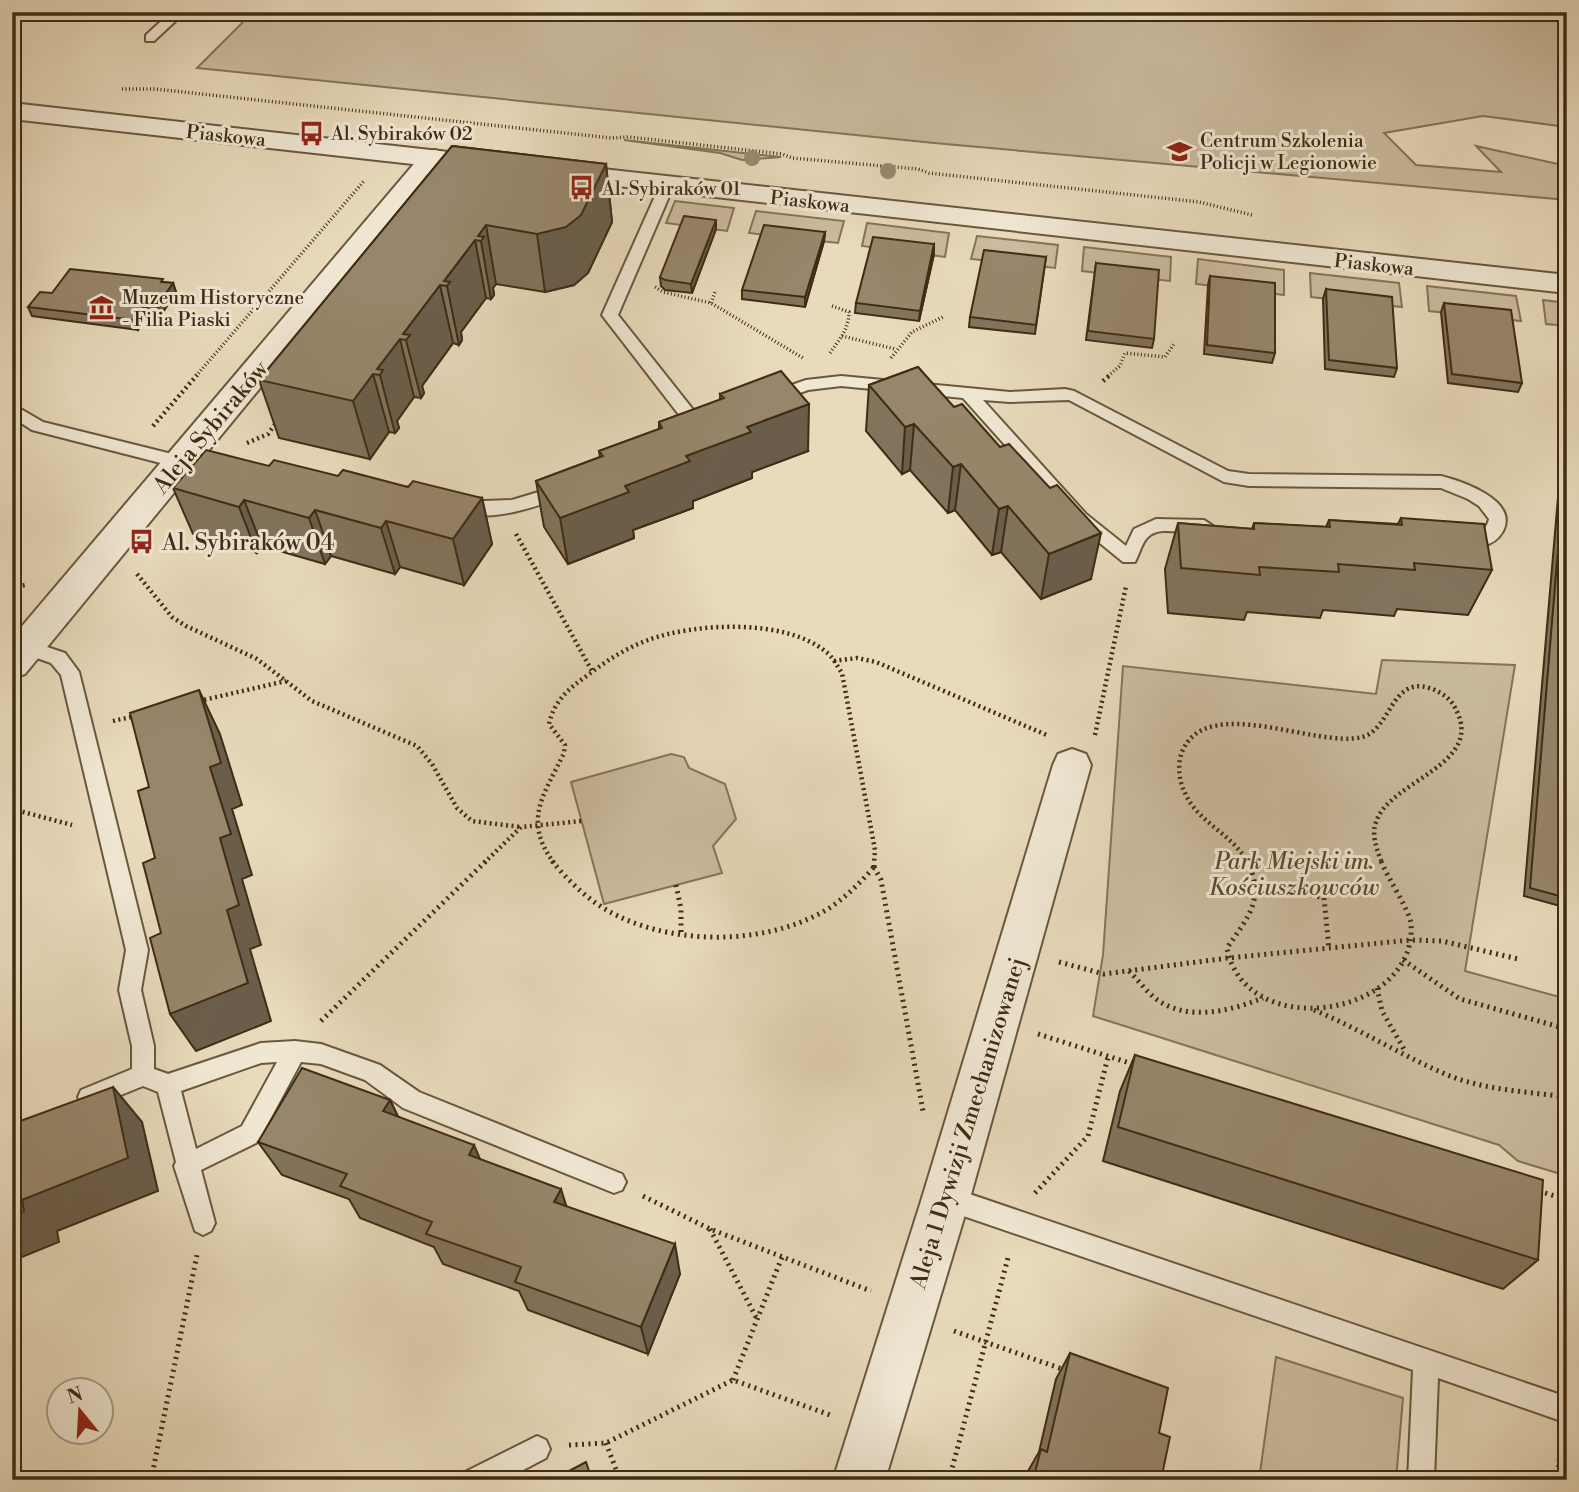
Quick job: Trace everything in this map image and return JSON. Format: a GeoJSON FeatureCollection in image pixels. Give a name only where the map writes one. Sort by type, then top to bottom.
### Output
{"type":"FeatureCollection","features":[{"type":"Feature","properties":{"kind":"street","name":"Piaskowa"},"geometry":{"type":"LineString","coordinates":[[12,111],[1567,284]]}},
{"type":"Feature","properties":{"kind":"street","name":"Aleja Sybiraków"},"geometry":{"type":"LineString","coordinates":[[19,655],[195,465],[435,158]]}},
{"type":"Feature","properties":{"kind":"street","name":"Aleja 1 Dywizji Zmechanizowanej"},"geometry":{"type":"LineString","coordinates":[[859,1480],[1018,952],[1080,758]]}},
{"type":"Feature","properties":{"kind":"lane"},"geometry":{"type":"LineString","coordinates":[[150,38],[179,12]]}},
{"type":"Feature","properties":{"kind":"lane"},"geometry":{"type":"LineString","coordinates":[[667,185],[610,315],[703,423],[677,436]]}},
{"type":"Feature","properties":{"kind":"lane"},"geometry":{"type":"LineString","coordinates":[[758,403],[806,385],[841,381],[1010,397],[1056,393],[1074,396],[1208,470],[1238,480],[1452,484],[1471,490],[1484,499],[1493,512],[1495,528],[1486,539],[1450,544]]}},
{"type":"Feature","properties":{"kind":"lane"},"geometry":{"type":"LineString","coordinates":[[968,393],[1080,518],[1129,558],[1140,533],[1156,525],[1171,523],[1227,527]]}},
{"type":"Feature","properties":{"kind":"lane"},"geometry":{"type":"LineString","coordinates":[[12,409],[38,426],[195,465]]}},
{"type":"Feature","properties":{"kind":"lane"},"geometry":{"type":"LineString","coordinates":[[446,507],[489,511],[503,509],[575,486]]}},
{"type":"Feature","properties":{"kind":"lane"},"geometry":{"type":"LineString","coordinates":[[19,655],[58,659],[70,672],[138,950],[130,990],[143,1045],[143,1075]]}},
{"type":"Feature","properties":{"kind":"lane"},"geometry":{"type":"LineString","coordinates":[[72,1104],[143,1075],[168,1085],[261,1053],[295,1051],[321,1054],[372,1072],[411,1100],[614,1182]]}},
{"type":"Feature","properties":{"kind":"lane"},"geometry":{"type":"LineString","coordinates":[[186,1166],[250,1134],[295,1051]]}},
{"type":"Feature","properties":{"kind":"lane"},"geometry":{"type":"LineString","coordinates":[[168,1085],[202,1223]]}},
{"type":"Feature","properties":{"kind":"lane"},"geometry":{"type":"LineString","coordinates":[[946,1198],[1567,1410]]}},
{"type":"Feature","properties":{"kind":"lane"},"geometry":{"type":"LineString","coordinates":[[1421,1478],[1426,1362]]}},
{"type":"Feature","properties":{"kind":"lane"},"geometry":{"type":"LineString","coordinates":[[476,1480],[537,1450]]}},
{"type":"Feature","properties":{"kind":"path"},"geometry":{"type":"LineString","coordinates":[[120,89],[155,89],[611,138],[629,137],[782,153],[792,158],[904,167],[929,173]]}},
{"type":"Feature","properties":{"kind":"path"},"geometry":{"type":"LineString","coordinates":[[150,429],[363,183],[365,177],[362,173]]}},
{"type":"Feature","properties":{"kind":"path"},"geometry":{"type":"LineString","coordinates":[[629,269],[663,292],[712,303],[813,364]]}},
{"type":"Feature","properties":{"kind":"path"},"geometry":{"type":"LineString","coordinates":[[712,303],[715,292]]}},
{"type":"Feature","properties":{"kind":"path"},"geometry":{"type":"LineString","coordinates":[[825,362],[848,329],[849,312],[832,306]]}},
{"type":"Feature","properties":{"kind":"path"},"geometry":{"type":"LineString","coordinates":[[842,336],[895,349],[900,341],[926,321],[943,317]]}},
{"type":"Feature","properties":{"kind":"path"},"geometry":{"type":"LineString","coordinates":[[1123,362],[1125,353],[1165,357],[1174,344]]}},
{"type":"Feature","properties":{"kind":"path"},"geometry":{"type":"LineString","coordinates":[[503,509],[592,671]]}},
{"type":"Feature","properties":{"kind":"path"},"geometry":{"type":"LineString","coordinates":[[834,661],[858,658],[876,662],[1080,758],[1095,736],[1130,565],[1129,558]]}},
{"type":"Feature","properties":{"kind":"path"},"geometry":{"type":"LineString","coordinates":[[136,563],[136,573],[172,617],[257,659],[312,701],[417,746],[429,755],[456,805],[470,821],[521,827],[582,821]]}},
{"type":"Feature","properties":{"kind":"path"},"geometry":{"type":"LineString","coordinates":[[874,867],[840,901],[800,921],[741,935],[714,937],[632,922],[585,895],[552,861],[536,825],[564,753],[565,745],[549,724],[551,711],[569,689],[592,671],[629,648],[659,636],[714,627],[747,628],[782,634],[822,648],[834,661],[842,673],[875,850],[874,867],[881,880],[925,1119]]}},
{"type":"Feature","properties":{"kind":"path"},"geometry":{"type":"LineString","coordinates":[[191,703],[286,681]]}},
{"type":"Feature","properties":{"kind":"path"},"geometry":{"type":"LineString","coordinates":[[1313,1010],[1342,1006],[1377,988],[1403,960],[1411,940],[1411,922],[1382,861],[1375,840],[1374,825],[1388,801],[1441,768],[1459,740],[1458,713],[1452,702],[1433,689],[1409,687],[1400,692],[1370,735],[1360,738],[1301,734],[1239,724],[1199,733],[1187,742],[1180,755],[1179,771],[1187,801],[1200,817],[1236,844],[1246,858],[1256,892],[1252,911],[1227,948],[1228,958],[1233,969],[1263,998],[1313,1010],[1357,1028],[1451,1076],[1488,1086],[1567,1097]]}},
{"type":"Feature","properties":{"kind":"path"},"geometry":{"type":"LineString","coordinates":[[82,728],[136,715]]}},
{"type":"Feature","properties":{"kind":"path"},"geometry":{"type":"LineString","coordinates":[[12,809],[64,825],[106,826]]}},
{"type":"Feature","properties":{"kind":"path"},"geometry":{"type":"LineString","coordinates":[[295,1051],[329,1011],[521,827]]}},
{"type":"Feature","properties":{"kind":"path"},"geometry":{"type":"LineString","coordinates":[[1254,883],[1324,898],[1329,949]]}},
{"type":"Feature","properties":{"kind":"path"},"geometry":{"type":"LineString","coordinates":[[676,885],[681,909],[681,933]]}},
{"type":"Feature","properties":{"kind":"path"},"geometry":{"type":"LineString","coordinates":[[1018,952],[1104,974],[1228,958],[1411,940],[1442,942],[1518,959]]}},
{"type":"Feature","properties":{"kind":"path"},"geometry":{"type":"LineString","coordinates":[[1403,960],[1460,999],[1567,1029]]}},
{"type":"Feature","properties":{"kind":"path"},"geometry":{"type":"LineString","coordinates":[[1128,970],[1159,1001],[1180,1010],[1212,1012],[1263,998]]}},
{"type":"Feature","properties":{"kind":"path"},"geometry":{"type":"LineString","coordinates":[[1377,988],[1382,1011],[1407,1054]]}},
{"type":"Feature","properties":{"kind":"path"},"geometry":{"type":"LineString","coordinates":[[997,1021],[1147,1069]]}},
{"type":"Feature","properties":{"kind":"path"},"geometry":{"type":"LineString","coordinates":[[614,1182],[710,1229],[875,1293],[909,1315],[1076,1374]]}},
{"type":"Feature","properties":{"kind":"path"},"geometry":{"type":"LineString","coordinates":[[1527,1188],[1567,1200]]}},
{"type":"Feature","properties":{"kind":"path"},"geometry":{"type":"LineString","coordinates":[[151,1480],[202,1223]]}},
{"type":"Feature","properties":{"kind":"path"},"geometry":{"type":"LineString","coordinates":[[710,1229],[756,1318]]}},
{"type":"Feature","properties":{"kind":"path"},"geometry":{"type":"LineString","coordinates":[[620,1480],[606,1443],[733,1380],[782,1256]]}},
{"type":"Feature","properties":{"kind":"path"},"geometry":{"type":"LineString","coordinates":[[733,1380],[835,1417]]}},
{"type":"Feature","properties":{"kind":"path"},"geometry":{"type":"LineString","coordinates":[[1558,1480],[1560,1441]]}},
{"type":"Feature","properties":{"kind":"green space","name":"Centrum Szkolenia Policji w Legionowie"},"geometry":{"type":"Polygon","coordinates":[[[253,12],[1567,12],[1567,127],[1483,116],[1384,133],[1416,165],[1501,172],[1476,146],[1567,166],[1567,200],[934,143],[197,68],[253,12]]]}},
{"type":"Feature","properties":{"kind":"green space"},"geometry":{"type":"Polygon","coordinates":[[[624,140],[781,157],[742,160],[720,153],[624,140]]]}},
{"type":"Feature","properties":{"kind":"green space"},"geometry":{"type":"Polygon","coordinates":[[[675,201],[734,208],[727,231],[666,223],[675,201]]]}},
{"type":"Feature","properties":{"kind":"green space"},"geometry":{"type":"Polygon","coordinates":[[[756,211],[844,221],[838,243],[749,233],[756,211]]]}},
{"type":"Feature","properties":{"kind":"green space"},"geometry":{"type":"Polygon","coordinates":[[[867,223],[949,233],[945,257],[862,246],[867,223]]]}},
{"type":"Feature","properties":{"kind":"green space"},"geometry":{"type":"Polygon","coordinates":[[[977,236],[1058,245],[1055,268],[971,259],[977,236]]]}},
{"type":"Feature","properties":{"kind":"green space"},"geometry":{"type":"Polygon","coordinates":[[[1084,247],[1171,257],[1170,281],[1082,271],[1084,247]]]}},
{"type":"Feature","properties":{"kind":"green space"},"geometry":{"type":"Polygon","coordinates":[[[1198,259],[1284,270],[1284,295],[1196,284],[1198,259]]]}},
{"type":"Feature","properties":{"kind":"green space"},"geometry":{"type":"Polygon","coordinates":[[[1310,273],[1399,283],[1402,307],[1311,297],[1310,273]]]}},
{"type":"Feature","properties":{"kind":"green space"},"geometry":{"type":"Polygon","coordinates":[[[1427,286],[1516,296],[1521,321],[1429,311],[1427,286]]]}},
{"type":"Feature","properties":{"kind":"green space"},"geometry":{"type":"Polygon","coordinates":[[[1543,300],[1567,303],[1567,326],[1546,324],[1543,300]]]}},
{"type":"Feature","properties":{"kind":"green space","name":"Park Miejski im. Kościuszkowców"},"geometry":{"type":"Polygon","coordinates":[[[1382,660],[1515,665],[1465,971],[1567,999],[1567,1176],[1518,1161],[1499,1145],[1093,1016],[1103,955],[1123,666],[1376,694],[1382,660]]]}},
{"type":"Feature","properties":{"kind":"green space"},"geometry":{"type":"Polygon","coordinates":[[[671,754],[684,757],[689,768],[725,784],[736,819],[713,846],[722,873],[604,904],[571,782],[671,754]]]}},
{"type":"Feature","properties":{"kind":"green space"},"geometry":{"type":"Polygon","coordinates":[[[1276,1357],[1403,1398],[1396,1480],[1259,1480],[1276,1357]]]}},
{"type":"Feature","properties":{"kind":"building"},"geometry":{"type":"Polygon","coordinates":[[[452,146],[606,164],[581,215],[566,227],[537,234],[486,225],[478,236],[484,237],[481,241],[475,240],[444,281],[450,282],[447,286],[440,285],[403,334],[410,335],[406,340],[400,339],[377,369],[383,370],[380,375],[373,374],[353,401],[259,380],[452,146]]]}},
{"type":"Feature","properties":{"kind":"building"},"geometry":{"type":"Polygon","coordinates":[[[684,216],[716,220],[691,284],[660,277],[684,216]]]}},
{"type":"Feature","properties":{"kind":"building"},"geometry":{"type":"Polygon","coordinates":[[[764,225],[825,232],[805,297],[742,290],[764,225]]]}},
{"type":"Feature","properties":{"kind":"building"},"geometry":{"type":"Polygon","coordinates":[[[873,237],[934,244],[920,311],[856,303],[873,237]]]}},
{"type":"Feature","properties":{"kind":"building"},"geometry":{"type":"Polygon","coordinates":[[[984,250],[1046,257],[1036,325],[970,317],[984,250]]]}},
{"type":"Feature","properties":{"kind":"building"},"geometry":{"type":"Polygon","coordinates":[[[1096,263],[1159,270],[1154,339],[1088,331],[1096,263]]]}},
{"type":"Feature","properties":{"kind":"building","name":"Muzeum Historyczne - Filia Piaski"},"geometry":{"type":"Polygon","coordinates":[[[70,269],[163,279],[161,282],[173,283],[157,306],[146,304],[134,320],[28,307],[40,292],[52,293],[70,269]]]}},
{"type":"Feature","properties":{"kind":"building"},"geometry":{"type":"Polygon","coordinates":[[[1210,276],[1275,283],[1275,353],[1207,345],[1210,276]]]}},
{"type":"Feature","properties":{"kind":"building"},"geometry":{"type":"Polygon","coordinates":[[[1326,289],[1392,297],[1397,368],[1329,360],[1326,289]]]}},
{"type":"Feature","properties":{"kind":"building"},"geometry":{"type":"Polygon","coordinates":[[[1444,303],[1511,310],[1522,383],[1452,374],[1444,303]]]}},
{"type":"Feature","properties":{"kind":"building"},"geometry":{"type":"Polygon","coordinates":[[[918,367],[954,407],[962,404],[1000,447],[1009,444],[1050,488],[1057,485],[1101,533],[1049,554],[1008,506],[999,509],[961,464],[953,467],[914,424],[905,427],[869,385],[918,367]]]}},
{"type":"Feature","properties":{"kind":"building"},"geometry":{"type":"Polygon","coordinates":[[[781,371],[809,404],[747,427],[751,432],[686,456],[690,461],[625,486],[629,492],[560,518],[536,481],[603,456],[599,451],[662,428],[659,422],[724,398],[720,394],[781,371]]]}},
{"type":"Feature","properties":{"kind":"building"},"geometry":{"type":"Polygon","coordinates":[[[206,450],[269,466],[274,460],[338,476],[343,470],[408,487],[413,481],[482,498],[453,539],[386,521],[381,528],[315,510],[309,518],[244,500],[239,507],[173,488],[206,450]]]}},
{"type":"Feature","properties":{"kind":"building"},"geometry":{"type":"Polygon","coordinates":[[[1567,465],[1567,898],[1530,888],[1567,465]]]}},
{"type":"Feature","properties":{"kind":"building"},"geometry":{"type":"Polygon","coordinates":[[[1401,518],[1484,524],[1492,570],[1414,563],[1415,570],[1338,564],[1339,572],[1259,567],[1260,575],[1181,568],[1178,523],[1254,529],[1254,523],[1330,527],[1329,520],[1402,525],[1401,518]]]}},
{"type":"Feature","properties":{"kind":"building"},"geometry":{"type":"Polygon","coordinates":[[[199,690],[221,763],[210,767],[231,834],[220,838],[239,905],[227,910],[248,983],[170,1014],[150,938],[161,933],[143,863],[155,858],[138,791],[149,787],[130,713],[199,690]]]}},
{"type":"Feature","properties":{"kind":"building"},"geometry":{"type":"Polygon","coordinates":[[[1135,1055],[1543,1180],[1538,1260],[1118,1127],[1135,1055]]]}},
{"type":"Feature","properties":{"kind":"building"},"geometry":{"type":"Polygon","coordinates":[[[302,1068],[390,1100],[383,1111],[474,1145],[469,1155],[561,1189],[554,1202],[675,1244],[641,1327],[515,1282],[521,1267],[426,1234],[432,1222],[340,1186],[347,1174],[258,1142],[302,1068]]]}},
{"type":"Feature","properties":{"kind":"building"},"geometry":{"type":"Polygon","coordinates":[[[113,1087],[128,1158],[22,1200],[24,1211],[12,1216],[12,1124],[113,1087]]]}},
{"type":"Feature","properties":{"kind":"building"},"geometry":{"type":"Polygon","coordinates":[[[1070,1353],[1168,1388],[1159,1433],[1170,1437],[1161,1480],[1033,1480],[1041,1449],[1047,1452],[1070,1353]]]}},
{"type":"Feature","properties":{"kind":"building"},"geometry":{"type":"Polygon","coordinates":[[[586,1462],[592,1480],[552,1480],[586,1462]]]}},
{"type":"Feature","properties":{"kind":"place","name":"Al. Sybiraków 02"},"geometry":{"type":"Point","coordinates":[311,133]}},
{"type":"Feature","properties":{"kind":"place","name":"Centrum Szkolenia Policji w Legionowie"},"geometry":{"type":"Point","coordinates":[1180,151]}},
{"type":"Feature","properties":{"kind":"place","name":"Al. Sybiraków 01"},"geometry":{"type":"Point","coordinates":[582,188]}},
{"type":"Feature","properties":{"kind":"place","name":"Muzeum Historyczne - Filia Piaski"},"geometry":{"type":"Point","coordinates":[102,308]}},
{"type":"Feature","properties":{"kind":"place","name":"Al. Sybiraków 04"},"geometry":{"type":"Point","coordinates":[142,542]}}]}
